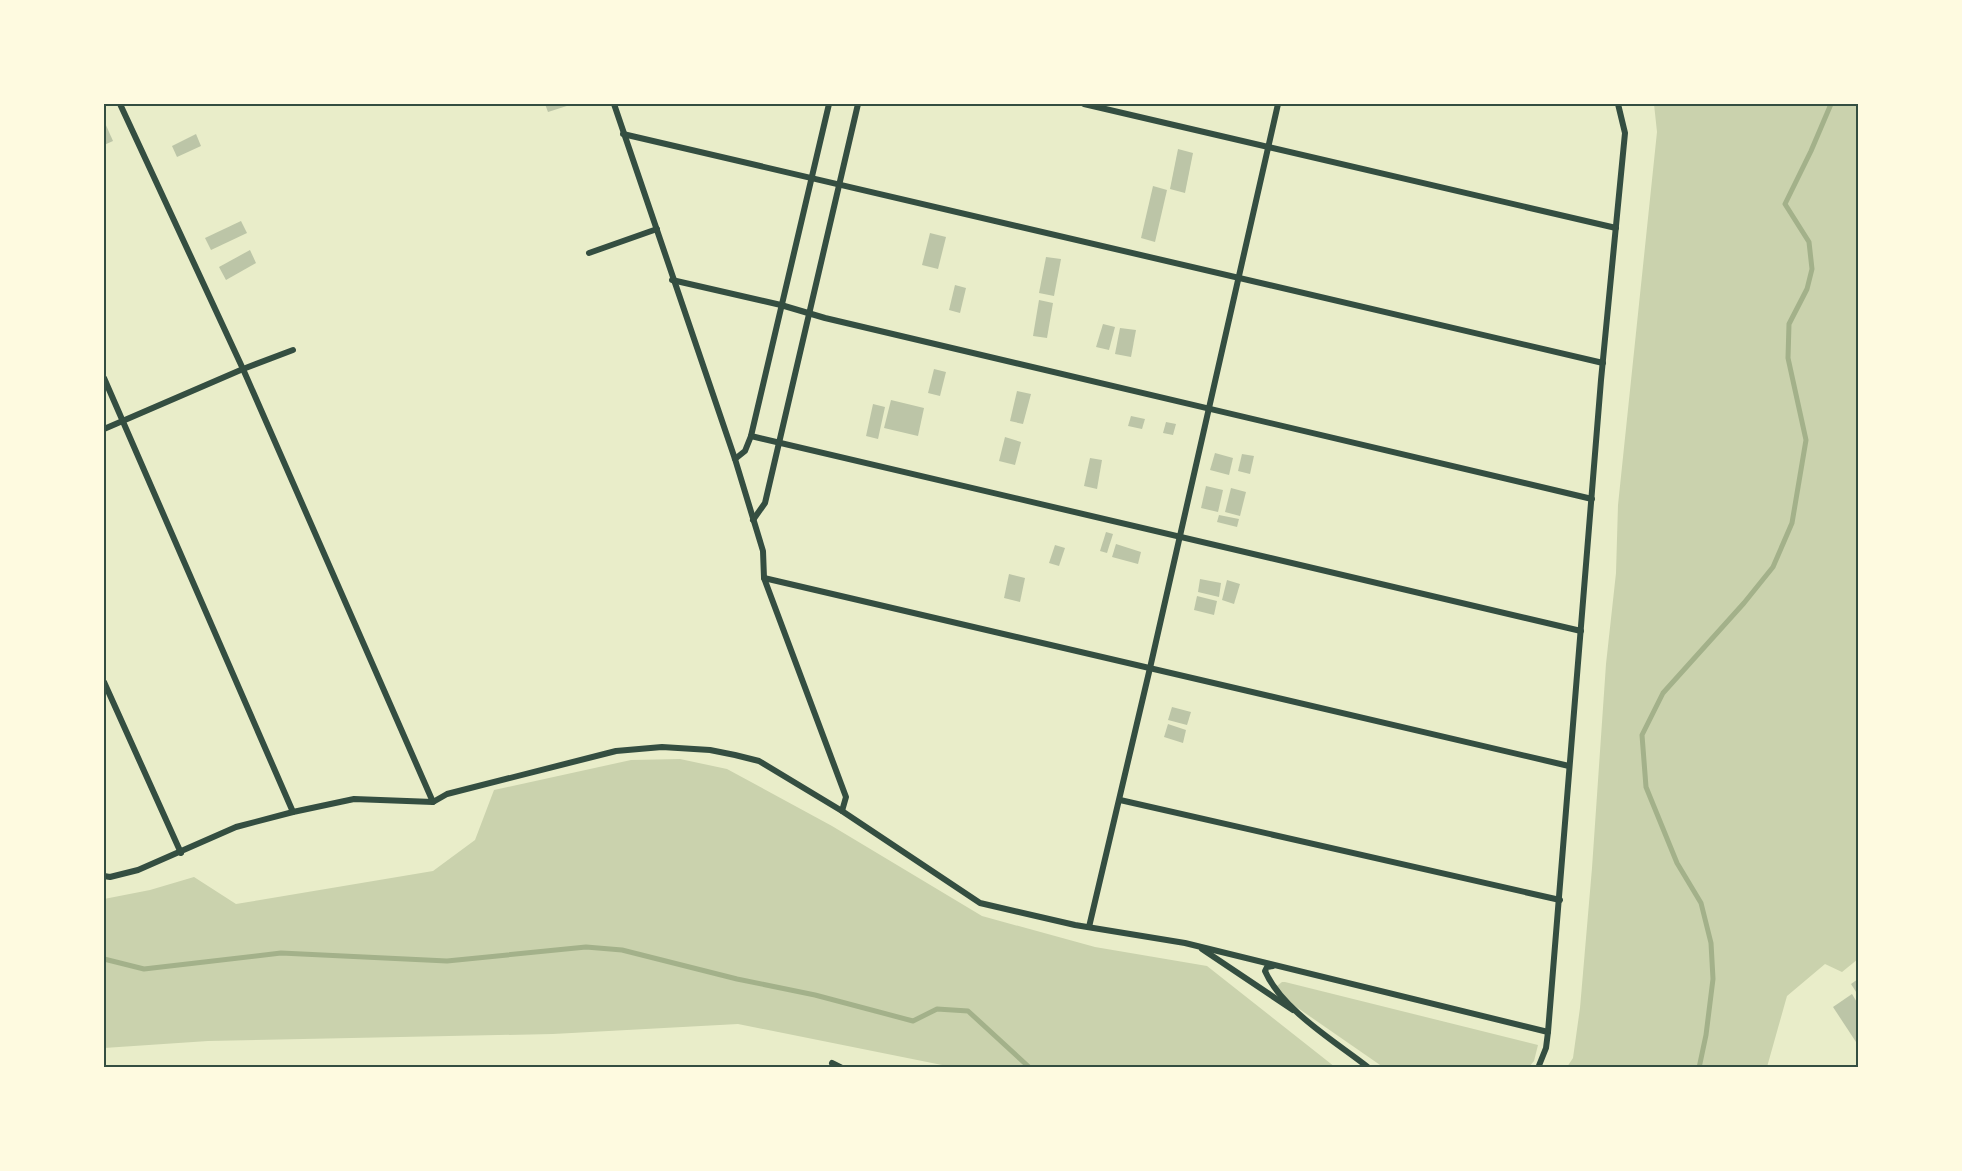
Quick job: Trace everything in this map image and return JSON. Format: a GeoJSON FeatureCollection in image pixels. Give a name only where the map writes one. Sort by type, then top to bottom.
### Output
{"type":"FeatureCollection","features":[{"type":"Feature","properties":{"kind":"street"},"geometry":{"type":"LineString","coordinates":[[120,104],[243,369],[433,802]]}},
{"type":"Feature","properties":{"kind":"street"},"geometry":{"type":"LineString","coordinates":[[614,104],[672,280],[735,459],[763,551],[764,578],[846,797],[842,811]]}},
{"type":"Feature","properties":{"kind":"street"},"geometry":{"type":"LineString","coordinates":[[735,459],[744,451],[751,436],[829,104]]}},
{"type":"Feature","properties":{"kind":"street"},"geometry":{"type":"LineString","coordinates":[[753,520],[765,503],[858,104]]}},
{"type":"Feature","properties":{"kind":"street"},"geometry":{"type":"LineString","coordinates":[[1084,104],[1616,228]]}},
{"type":"Feature","properties":{"kind":"street"},"geometry":{"type":"LineString","coordinates":[[1089,927],[1278,104]]}},
{"type":"Feature","properties":{"kind":"street"},"geometry":{"type":"LineString","coordinates":[[1538,1068],[1546,1048],[1548,1032],[1624,133],[1618,104]]}},
{"type":"Feature","properties":{"kind":"street"},"geometry":{"type":"LineString","coordinates":[[623,134],[1603,363]]}},
{"type":"Feature","properties":{"kind":"street"},"geometry":{"type":"LineString","coordinates":[[589,253],[657,229]]}},
{"type":"Feature","properties":{"kind":"street"},"geometry":{"type":"LineString","coordinates":[[672,280],[1592,499]]}},
{"type":"Feature","properties":{"kind":"street"},"geometry":{"type":"LineString","coordinates":[[104,429],[293,350]]}},
{"type":"Feature","properties":{"kind":"street"},"geometry":{"type":"LineString","coordinates":[[104,378],[293,812]]}},
{"type":"Feature","properties":{"kind":"street"},"geometry":{"type":"LineString","coordinates":[[751,436],[1581,631]]}},
{"type":"Feature","properties":{"kind":"street"},"geometry":{"type":"LineString","coordinates":[[764,578],[1569,766]]}},
{"type":"Feature","properties":{"kind":"street"},"geometry":{"type":"LineString","coordinates":[[104,682],[181,853]]}},
{"type":"Feature","properties":{"kind":"street"},"geometry":{"type":"LineString","coordinates":[[104,876],[110,877],[138,870],[236,827],[354,799],[433,802],[447,794],[616,751],[662,747],[710,750],[759,761],[842,811],[980,903],[1089,927],[1198,946],[1548,1032]]}},
{"type":"Feature","properties":{"kind":"street"},"geometry":{"type":"LineString","coordinates":[[1119,800],[1560,900]]}},
{"type":"Feature","properties":{"kind":"street"},"geometry":{"type":"LineString","coordinates":[[1198,946],[1281,1004],[1299,1013]]}},
{"type":"Feature","properties":{"kind":"street"},"geometry":{"type":"LineString","coordinates":[[1275,965],[1267,966],[1265,971],[1268,979],[1299,1013],[1369,1068]]}},
{"type":"Feature","properties":{"kind":"street"},"geometry":{"type":"LineString","coordinates":[[832,1063],[842,1068]]}},
{"type":"Feature","properties":{"kind":"green space"},"geometry":{"type":"Polygon","coordinates":[[[1654,104],[1858,104],[1858,843],[1856,900],[1858,905],[1858,959],[1842,972],[1825,964],[1787,996],[1767,1067],[1567,1067],[1573,1058],[1580,1008],[1606,664],[1616,573],[1618,505],[1657,132],[1654,104]]]}},
{"type":"Feature","properties":{"kind":"green space"},"geometry":{"type":"Polygon","coordinates":[[[680,759],[727,769],[832,826],[982,916],[1095,947],[1207,966],[1335,1067],[952,1067],[738,1024],[553,1034],[208,1041],[104,1048],[104,899],[150,890],[194,877],[236,904],[433,871],[475,840],[494,790],[631,760],[680,759]]]}},
{"type":"Feature","properties":{"kind":"green space"},"geometry":{"type":"Polygon","coordinates":[[[1282,982],[1538,1045],[1534,1061],[1529,1067],[1383,1067],[1279,995],[1277,986],[1282,982]]]}},
{"type":"Feature","properties":{"kind":"building"},"geometry":{"type":"Polygon","coordinates":[[[545,104],[573,104],[548,112],[545,104]]]}},
{"type":"Feature","properties":{"kind":"building"},"geometry":{"type":"Polygon","coordinates":[[[104,124],[113,141],[104,145],[104,124]]]}},
{"type":"Feature","properties":{"kind":"building"},"geometry":{"type":"Polygon","coordinates":[[[196,134],[201,146],[177,157],[172,146],[196,134]]]}},
{"type":"Feature","properties":{"kind":"building"},"geometry":{"type":"Polygon","coordinates":[[[1178,149],[1193,153],[1185,193],[1170,189],[1178,149]]]}},
{"type":"Feature","properties":{"kind":"building"},"geometry":{"type":"Polygon","coordinates":[[[1153,186],[1167,190],[1155,242],[1141,238],[1153,186]]]}},
{"type":"Feature","properties":{"kind":"building"},"geometry":{"type":"Polygon","coordinates":[[[241,221],[247,233],[211,250],[205,238],[241,221]]]}},
{"type":"Feature","properties":{"kind":"building"},"geometry":{"type":"Polygon","coordinates":[[[930,233],[946,237],[938,269],[922,265],[930,233]]]}},
{"type":"Feature","properties":{"kind":"building"},"geometry":{"type":"Polygon","coordinates":[[[250,250],[256,263],[226,280],[219,267],[250,250]]]}},
{"type":"Feature","properties":{"kind":"building"},"geometry":{"type":"Polygon","coordinates":[[[1046,257],[1061,259],[1054,296],[1039,293],[1046,257]]]}},
{"type":"Feature","properties":{"kind":"building"},"geometry":{"type":"Polygon","coordinates":[[[955,285],[966,288],[960,313],[949,310],[955,285]]]}},
{"type":"Feature","properties":{"kind":"building"},"geometry":{"type":"Polygon","coordinates":[[[1039,300],[1053,303],[1047,338],[1033,336],[1039,300]]]}},
{"type":"Feature","properties":{"kind":"building"},"geometry":{"type":"Polygon","coordinates":[[[1103,324],[1115,327],[1109,350],[1096,347],[1103,324]]]}},
{"type":"Feature","properties":{"kind":"building"},"geometry":{"type":"Polygon","coordinates":[[[1120,328],[1136,330],[1131,357],[1115,354],[1120,328]]]}},
{"type":"Feature","properties":{"kind":"building"},"geometry":{"type":"Polygon","coordinates":[[[934,369],[946,372],[940,396],[928,393],[934,369]]]}},
{"type":"Feature","properties":{"kind":"building"},"geometry":{"type":"Polygon","coordinates":[[[1017,391],[1031,394],[1023,424],[1010,421],[1017,391]]]}},
{"type":"Feature","properties":{"kind":"building"},"geometry":{"type":"Polygon","coordinates":[[[891,400],[924,408],[918,436],[884,428],[891,400]]]}},
{"type":"Feature","properties":{"kind":"building"},"geometry":{"type":"Polygon","coordinates":[[[873,404],[885,407],[878,439],[866,436],[873,404]]]}},
{"type":"Feature","properties":{"kind":"building"},"geometry":{"type":"Polygon","coordinates":[[[1131,416],[1145,419],[1142,429],[1128,426],[1131,416]]]}},
{"type":"Feature","properties":{"kind":"building"},"geometry":{"type":"Polygon","coordinates":[[[1166,422],[1176,424],[1173,435],[1163,433],[1166,422]]]}},
{"type":"Feature","properties":{"kind":"building"},"geometry":{"type":"Polygon","coordinates":[[[1005,437],[1021,442],[1015,465],[999,461],[1005,437]]]}},
{"type":"Feature","properties":{"kind":"building"},"geometry":{"type":"Polygon","coordinates":[[[1215,453],[1233,458],[1229,475],[1210,470],[1215,453]]]}},
{"type":"Feature","properties":{"kind":"building"},"geometry":{"type":"Polygon","coordinates":[[[1242,454],[1254,456],[1250,474],[1238,471],[1242,454]]]}},
{"type":"Feature","properties":{"kind":"building"},"geometry":{"type":"Polygon","coordinates":[[[1090,458],[1102,460],[1097,489],[1084,486],[1090,458]]]}},
{"type":"Feature","properties":{"kind":"building"},"geometry":{"type":"Polygon","coordinates":[[[1206,486],[1223,490],[1218,512],[1201,508],[1206,486]]]}},
{"type":"Feature","properties":{"kind":"building"},"geometry":{"type":"Polygon","coordinates":[[[1231,488],[1246,492],[1240,516],[1225,512],[1231,488]]]}},
{"type":"Feature","properties":{"kind":"building"},"geometry":{"type":"Polygon","coordinates":[[[1219,515],[1239,519],[1237,527],[1217,522],[1219,515]]]}},
{"type":"Feature","properties":{"kind":"building"},"geometry":{"type":"Polygon","coordinates":[[[1106,532],[1113,534],[1107,553],[1100,551],[1106,532]]]}},
{"type":"Feature","properties":{"kind":"building"},"geometry":{"type":"Polygon","coordinates":[[[1116,544],[1141,552],[1138,564],[1112,557],[1116,544]]]}},
{"type":"Feature","properties":{"kind":"building"},"geometry":{"type":"Polygon","coordinates":[[[1055,545],[1065,548],[1059,566],[1049,563],[1055,545]]]}},
{"type":"Feature","properties":{"kind":"building"},"geometry":{"type":"Polygon","coordinates":[[[1009,574],[1025,578],[1020,602],[1004,598],[1009,574]]]}},
{"type":"Feature","properties":{"kind":"building"},"geometry":{"type":"Polygon","coordinates":[[[1200,579],[1221,583],[1219,597],[1198,592],[1200,579]]]}},
{"type":"Feature","properties":{"kind":"building"},"geometry":{"type":"Polygon","coordinates":[[[1227,580],[1240,584],[1234,604],[1222,600],[1227,580]]]}},
{"type":"Feature","properties":{"kind":"building"},"geometry":{"type":"Polygon","coordinates":[[[1197,596],[1217,601],[1214,615],[1194,610],[1197,596]]]}},
{"type":"Feature","properties":{"kind":"building"},"geometry":{"type":"Polygon","coordinates":[[[1172,707],[1191,712],[1187,725],[1168,720],[1172,707]]]}},
{"type":"Feature","properties":{"kind":"building"},"geometry":{"type":"Polygon","coordinates":[[[1168,724],[1186,730],[1183,743],[1164,737],[1168,724]]]}},
{"type":"Feature","properties":{"kind":"building"},"geometry":{"type":"Polygon","coordinates":[[[1858,979],[1858,995],[1851,984],[1858,979]]]}},
{"type":"Feature","properties":{"kind":"building"},"geometry":{"type":"Polygon","coordinates":[[[1852,994],[1858,1004],[1858,1045],[1833,1007],[1852,994]]]}},
{"type":"Feature","properties":{"kind":"waterway"},"geometry":{"type":"LineString","coordinates":[[1699,1068],[1713,979],[1711,943],[1701,903],[1677,863],[1646,787],[1642,735],[1663,693],[1744,603],[1773,567],[1792,523],[1806,440],[1788,358],[1789,324],[1807,289],[1812,269],[1809,242],[1785,204],[1831,104]]}},
{"type":"Feature","properties":{"kind":"waterway"},"geometry":{"type":"LineString","coordinates":[[104,959],[144,969],[281,953],[447,961],[586,947],[622,950],[737,979],[815,995],[913,1021],[937,1009],[968,1011],[1030,1068]]}}]}
